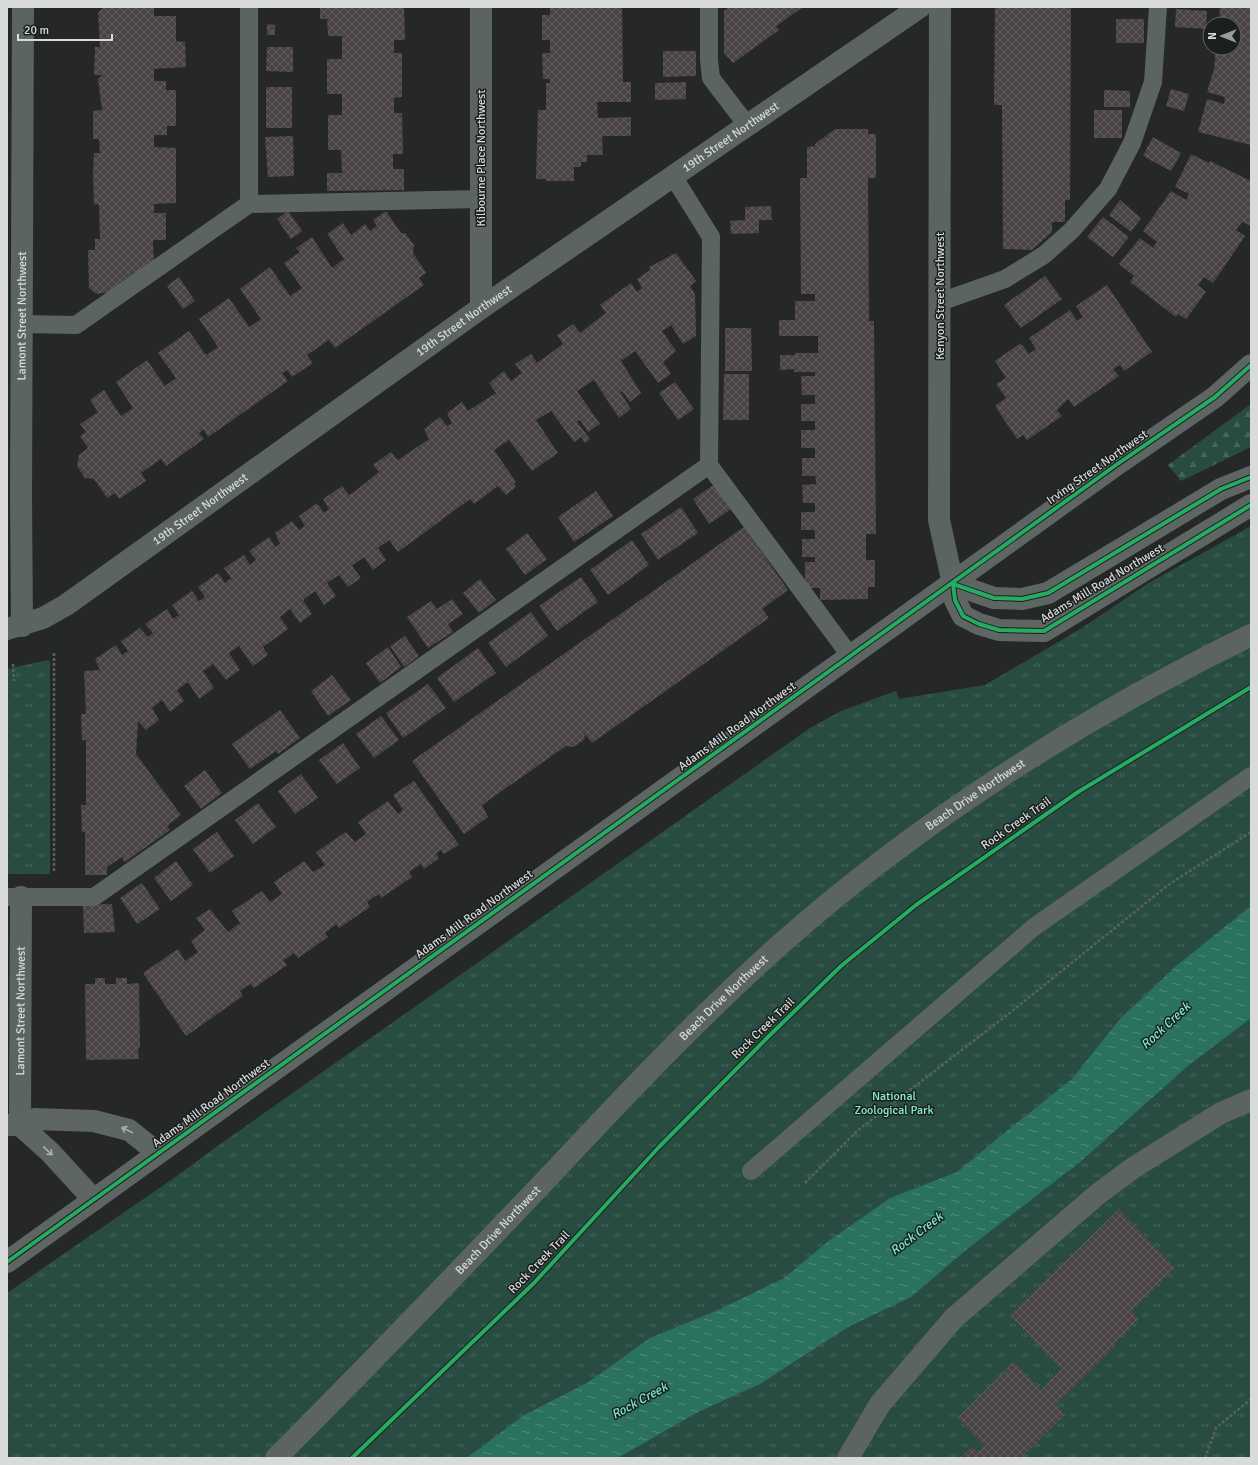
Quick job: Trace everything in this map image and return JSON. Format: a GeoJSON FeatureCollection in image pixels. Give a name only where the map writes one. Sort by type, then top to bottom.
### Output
{"type":"FeatureCollection","features":[{"type":"Feature","properties":{"kind":"main road","name":"Irving Street Northwest"},"geometry":{"type":"LineString","coordinates":[[953,584],[1116,465],[1216,397],[1251,365]]}},
{"type":"Feature","properties":{"kind":"main road","name":"Adams Mill Road Northwest"},"geometry":{"type":"LineString","coordinates":[[953,584],[994,598],[1022,599],[1048,592],[1221,489],[1251,477]]}},
{"type":"Feature","properties":{"kind":"main road","name":"Adams Mill Road Northwest"},"geometry":{"type":"LineString","coordinates":[[953,584],[955,600],[963,616],[979,624],[999,630],[1044,631],[1251,505]]}},
{"type":"Feature","properties":{"kind":"main road","name":"Adams Mill Road Northwest"},"geometry":{"type":"LineString","coordinates":[[7,1262],[953,584]]}},
{"type":"Feature","properties":{"kind":"main road"},"geometry":{"type":"LineString","coordinates":[[13,1125],[35,1119],[94,1121],[129,1130],[158,1153]]}},
{"type":"Feature","properties":{"kind":"main road"},"geometry":{"type":"LineString","coordinates":[[13,1125],[50,1152],[94,1200]]}},
{"type":"Feature","properties":{"kind":"street","name":"Lamont Street Northwest"},"geometry":{"type":"LineString","coordinates":[[15,628],[14,412],[22,324],[23,7]]}},
{"type":"Feature","properties":{"kind":"street","name":"Kilbourne Place Northwest"},"geometry":{"type":"LineString","coordinates":[[481,7],[481,308]]}},
{"type":"Feature","properties":{"kind":"street","name":"19th Street Northwest"},"geometry":{"type":"LineString","coordinates":[[15,628],[43,618],[66,605],[481,308],[920,7]]}},
{"type":"Feature","properties":{"kind":"street","name":"Kenyon Street Northwest"},"geometry":{"type":"LineString","coordinates":[[940,7],[939,520],[953,584]]}},
{"type":"Feature","properties":{"kind":"street","name":"Beach Drive Northwest"},"geometry":{"type":"LineString","coordinates":[[276,1458],[382,1350],[644,1076],[784,941],[882,861],[986,788],[1061,740],[1133,698],[1251,635]]}},
{"type":"Feature","properties":{"kind":"street","name":"Lamont Street Northwest"},"geometry":{"type":"LineString","coordinates":[[13,1125],[14,897]]}},
{"type":"Feature","properties":{"kind":"street"},"geometry":{"type":"LineString","coordinates":[[848,1458],[880,1404],[954,1318],[1109,1185],[1133,1168],[1221,1113],[1251,1100]]}},
{"type":"Feature","properties":{"kind":"lane"},"geometry":{"type":"LineString","coordinates":[[248,204],[249,7]]}},
{"type":"Feature","properties":{"kind":"lane"},"geometry":{"type":"LineString","coordinates":[[709,7],[709,60],[711,78],[747,125]]}},
{"type":"Feature","properties":{"kind":"lane"},"geometry":{"type":"LineString","coordinates":[[940,302],[1005,279],[1044,255],[1071,231],[1108,189],[1132,143],[1153,82],[1158,7]]}},
{"type":"Feature","properties":{"kind":"lane"},"geometry":{"type":"LineString","coordinates":[[673,176],[711,237],[709,465],[851,657]]}},
{"type":"Feature","properties":{"kind":"lane"},"geometry":{"type":"LineString","coordinates":[[22,324],[76,325],[248,204],[480,199]]}},
{"type":"Feature","properties":{"kind":"lane"},"geometry":{"type":"LineString","coordinates":[[14,897],[94,897],[709,465]]}},
{"type":"Feature","properties":{"kind":"lane"},"geometry":{"type":"LineString","coordinates":[[750,1171],[1034,927],[1251,776]]}},
{"type":"Feature","properties":{"kind":"path"},"geometry":{"type":"LineString","coordinates":[[54,652],[54,876]]}},
{"type":"Feature","properties":{"kind":"path"},"geometry":{"type":"LineString","coordinates":[[13,664],[14,681]]}},
{"type":"Feature","properties":{"kind":"path"},"geometry":{"type":"LineString","coordinates":[[805,1183],[857,1131],[1011,1012],[1168,885],[1251,832]]}},
{"type":"Feature","properties":{"kind":"path"},"geometry":{"type":"LineString","coordinates":[[1205,1458],[1216,1428],[1251,1399]]}},
{"type":"Feature","properties":{"kind":"green space"},"geometry":{"type":"Polygon","coordinates":[[[1251,404],[1251,447],[1181,481],[1168,465],[1251,404]]]}},
{"type":"Feature","properties":{"kind":"green space","name":"National Zoological Park"},"geometry":{"type":"Polygon","coordinates":[[[1251,526],[1251,1458],[7,1458],[7,1293],[174,1178],[810,728],[841,711],[896,691],[899,699],[985,685],[1082,628],[1147,584],[1251,526]]]}},
{"type":"Feature","properties":{"kind":"green space"},"geometry":{"type":"Polygon","coordinates":[[[48,660],[50,662],[50,874],[7,874],[7,669],[48,660]]]}},
{"type":"Feature","properties":{"kind":"water","name":"Rock Creek"},"geometry":{"type":"Polygon","coordinates":[[[1251,906],[1251,1018],[1189,1065],[1080,1162],[966,1250],[911,1297],[848,1327],[760,1384],[698,1412],[618,1458],[467,1458],[524,1415],[587,1383],[650,1338],[718,1310],[784,1278],[830,1240],[890,1198],[957,1172],[1072,1079],[1119,1020],[1175,967],[1251,906]]]}},
{"type":"Feature","properties":{"kind":"building"},"geometry":{"type":"Polygon","coordinates":[[[104,7],[154,7],[154,16],[176,16],[176,41],[185,42],[186,67],[154,69],[154,81],[166,81],[166,90],[176,90],[176,126],[167,126],[167,135],[154,135],[154,147],[176,148],[176,203],[154,204],[154,213],[166,213],[166,240],[153,240],[154,266],[116,291],[96,294],[89,288],[88,250],[95,250],[95,239],[100,239],[99,205],[94,204],[93,173],[94,153],[100,153],[99,139],[93,139],[93,111],[102,110],[98,79],[102,75],[94,75],[95,47],[100,47],[98,13],[104,7]]]}},
{"type":"Feature","properties":{"kind":"building"},"geometry":{"type":"Polygon","coordinates":[[[320,7],[404,7],[405,40],[394,40],[394,53],[402,53],[402,97],[394,98],[394,113],[402,113],[403,154],[393,154],[393,169],[404,169],[404,190],[327,191],[327,173],[342,173],[341,150],[328,150],[328,115],[342,115],[342,94],[327,94],[327,59],[342,59],[342,36],[328,36],[327,19],[320,19],[320,7]]]}},
{"type":"Feature","properties":{"kind":"building"},"geometry":{"type":"Polygon","coordinates":[[[550,7],[622,7],[623,82],[631,82],[631,102],[597,102],[598,118],[631,117],[631,136],[602,136],[603,155],[587,155],[587,162],[581,162],[581,167],[574,167],[574,181],[546,181],[546,179],[536,179],[538,110],[546,110],[546,83],[550,83],[550,79],[543,79],[542,53],[550,53],[550,40],[542,40],[542,15],[550,15],[550,7]]]}},
{"type":"Feature","properties":{"kind":"building"},"geometry":{"type":"Polygon","coordinates":[[[730,7],[803,7],[776,26],[779,30],[733,63],[724,53],[724,11],[730,7]]]}},
{"type":"Feature","properties":{"kind":"building"},"geometry":{"type":"Polygon","coordinates":[[[995,7],[1071,7],[1070,200],[1065,200],[1065,222],[1052,222],[1052,232],[1032,250],[1003,249],[1002,105],[994,105],[995,7]]]}},
{"type":"Feature","properties":{"kind":"building"},"geometry":{"type":"Polygon","coordinates":[[[1220,7],[1251,7],[1251,145],[1198,132],[1207,99],[1224,104],[1225,97],[1207,92],[1214,69],[1215,56],[1242,56],[1242,16],[1219,16],[1220,7]]]}},
{"type":"Feature","properties":{"kind":"building"},"geometry":{"type":"Polygon","coordinates":[[[1176,9],[1207,11],[1207,16],[1202,16],[1202,29],[1175,27],[1176,9]]]}},
{"type":"Feature","properties":{"kind":"building"},"geometry":{"type":"Polygon","coordinates":[[[1116,19],[1144,19],[1144,43],[1116,43],[1116,19]]]}},
{"type":"Feature","properties":{"kind":"building"},"geometry":{"type":"Polygon","coordinates":[[[267,24],[275,25],[275,35],[267,35],[267,24]]]}},
{"type":"Feature","properties":{"kind":"building"},"geometry":{"type":"Polygon","coordinates":[[[267,47],[293,47],[293,72],[266,71],[267,47]]]}},
{"type":"Feature","properties":{"kind":"building"},"geometry":{"type":"Polygon","coordinates":[[[663,51],[696,51],[696,76],[663,77],[663,51]]]}},
{"type":"Feature","properties":{"kind":"building"},"geometry":{"type":"Polygon","coordinates":[[[686,82],[686,99],[655,100],[655,83],[686,82]]]}},
{"type":"Feature","properties":{"kind":"building"},"geometry":{"type":"Polygon","coordinates":[[[266,87],[292,87],[292,128],[266,128],[266,87]]]}},
{"type":"Feature","properties":{"kind":"building"},"geometry":{"type":"Polygon","coordinates":[[[1171,89],[1189,94],[1184,111],[1166,106],[1171,89]]]}},
{"type":"Feature","properties":{"kind":"building"},"geometry":{"type":"Polygon","coordinates":[[[1104,90],[1130,91],[1130,107],[1104,107],[1104,90]]]}},
{"type":"Feature","properties":{"kind":"building"},"geometry":{"type":"Polygon","coordinates":[[[1094,110],[1122,110],[1122,138],[1094,138],[1094,110]]]}},
{"type":"Feature","properties":{"kind":"building"},"geometry":{"type":"Polygon","coordinates":[[[835,129],[868,129],[868,134],[876,134],[876,178],[868,178],[869,321],[874,321],[876,534],[866,534],[866,560],[875,560],[875,587],[868,587],[868,599],[820,600],[820,588],[805,588],[805,562],[815,562],[815,557],[802,557],[802,539],[815,539],[814,530],[801,530],[801,512],[815,512],[815,503],[803,503],[802,485],[816,484],[816,481],[815,476],[802,476],[802,458],[815,458],[815,448],[801,448],[801,430],[815,430],[815,421],[801,421],[801,404],[815,404],[815,395],[802,395],[801,376],[815,376],[815,372],[794,372],[794,369],[780,370],[780,355],[795,355],[795,353],[818,353],[818,336],[779,336],[779,320],[795,320],[795,301],[815,301],[815,294],[801,294],[800,178],[807,178],[807,147],[815,146],[815,144],[835,129]]]}},
{"type":"Feature","properties":{"kind":"building"},"geometry":{"type":"Polygon","coordinates":[[[293,136],[294,176],[268,177],[265,137],[293,136]]]}},
{"type":"Feature","properties":{"kind":"building"},"geometry":{"type":"Polygon","coordinates":[[[1153,137],[1181,153],[1171,171],[1143,156],[1153,137]]]}},
{"type":"Feature","properties":{"kind":"building"},"geometry":{"type":"Polygon","coordinates":[[[1191,154],[1209,163],[1210,161],[1251,181],[1251,226],[1242,222],[1236,230],[1245,236],[1213,283],[1204,277],[1198,285],[1206,292],[1186,319],[1178,314],[1176,317],[1130,282],[1134,276],[1119,264],[1140,238],[1153,248],[1157,242],[1143,231],[1171,191],[1186,200],[1189,194],[1175,187],[1191,154]]]}},
{"type":"Feature","properties":{"kind":"building"},"geometry":{"type":"Polygon","coordinates":[[[1120,200],[1141,218],[1131,232],[1109,215],[1120,200]]]}},
{"type":"Feature","properties":{"kind":"building"},"geometry":{"type":"Polygon","coordinates":[[[771,206],[772,220],[759,220],[759,233],[731,234],[730,221],[745,220],[745,207],[771,206]]]}},
{"type":"Feature","properties":{"kind":"building"},"geometry":{"type":"Polygon","coordinates":[[[288,211],[302,231],[291,239],[277,219],[288,211]]]}},
{"type":"Feature","properties":{"kind":"building"},"geometry":{"type":"Polygon","coordinates":[[[386,211],[401,233],[405,233],[414,245],[413,253],[426,273],[419,278],[424,285],[335,348],[329,340],[307,355],[313,363],[292,377],[287,370],[282,373],[288,381],[208,437],[203,429],[199,433],[204,439],[166,466],[161,459],[141,473],[146,481],[119,499],[115,493],[107,498],[94,479],[85,478],[77,466],[79,455],[88,448],[80,436],[86,432],[80,424],[98,412],[90,400],[104,390],[121,416],[133,408],[116,382],[147,360],[165,386],[176,378],[158,353],[189,331],[206,355],[218,347],[199,319],[229,298],[249,327],[261,319],[240,289],[270,267],[290,296],[302,288],[284,263],[300,252],[296,248],[312,237],[332,268],[344,259],[327,234],[343,223],[351,235],[365,224],[370,231],[377,226],[373,220],[386,211]]]}},
{"type":"Feature","properties":{"kind":"building"},"geometry":{"type":"Polygon","coordinates":[[[1103,217],[1129,237],[1113,257],[1087,237],[1103,217]]]}},
{"type":"Feature","properties":{"kind":"building"},"geometry":{"type":"Polygon","coordinates":[[[676,253],[696,281],[690,286],[695,294],[696,336],[683,344],[671,325],[662,331],[676,351],[663,362],[671,374],[658,383],[635,351],[621,361],[641,393],[630,402],[622,391],[620,392],[631,409],[619,418],[594,380],[577,391],[600,424],[588,432],[580,420],[577,422],[590,439],[585,443],[581,437],[574,442],[551,411],[536,420],[558,453],[532,471],[509,440],[494,450],[516,482],[514,484],[516,487],[506,495],[498,486],[474,504],[470,499],[398,552],[389,540],[378,548],[386,560],[373,570],[364,557],[352,566],[361,578],[348,587],[339,575],[327,583],[336,596],[324,605],[315,591],[303,600],[312,614],[300,623],[290,609],[280,617],[288,629],[263,647],[268,655],[253,666],[239,646],[229,653],[240,670],[226,680],[213,664],[203,671],[214,688],[199,699],[188,682],[177,690],[184,701],[170,712],[162,700],[152,708],[159,720],[146,730],[138,721],[136,754],[181,815],[167,826],[170,830],[125,862],[122,857],[107,867],[107,875],[85,875],[85,832],[82,832],[81,805],[86,805],[86,740],[82,740],[81,714],[86,714],[84,671],[100,670],[95,659],[116,645],[122,655],[128,651],[121,641],[140,628],[148,637],[153,633],[145,624],[167,609],[173,619],[179,615],[172,605],[192,591],[199,601],[205,597],[198,587],[218,573],[225,583],[231,578],[224,568],[244,555],[250,565],[256,560],[249,551],[269,537],[275,547],[280,544],[275,533],[292,521],[299,530],[305,526],[299,516],[317,503],[324,513],[329,509],[323,499],[342,486],[349,495],[354,492],[379,472],[373,465],[391,452],[398,460],[429,439],[424,429],[440,417],[447,426],[452,423],[447,413],[462,402],[468,411],[496,393],[489,383],[504,371],[511,381],[522,373],[515,364],[531,354],[537,363],[563,344],[557,335],[573,324],[580,333],[606,313],[600,305],[631,283],[637,292],[642,288],[637,279],[650,270],[649,267],[676,253]]]}},
{"type":"Feature","properties":{"kind":"building"},"geometry":{"type":"Polygon","coordinates":[[[1045,276],[1062,299],[1021,328],[1004,305],[1045,276]]]}},
{"type":"Feature","properties":{"kind":"building"},"geometry":{"type":"Polygon","coordinates":[[[179,277],[195,301],[183,309],[167,286],[179,277]]]}},
{"type":"Feature","properties":{"kind":"building"},"geometry":{"type":"Polygon","coordinates":[[[1107,285],[1152,352],[1124,371],[1120,365],[1113,369],[1119,376],[1074,407],[1068,399],[1057,410],[1062,416],[1027,440],[1023,435],[1017,439],[995,406],[1006,398],[996,384],[1006,378],[995,361],[1021,343],[1029,354],[1036,349],[1029,338],[1070,310],[1077,321],[1083,317],[1076,306],[1107,285]]]}},
{"type":"Feature","properties":{"kind":"building"},"geometry":{"type":"Polygon","coordinates":[[[725,328],[751,328],[752,371],[725,371],[725,328]]]}},
{"type":"Feature","properties":{"kind":"building"},"geometry":{"type":"Polygon","coordinates":[[[724,374],[749,374],[749,420],[723,420],[724,374]]]}},
{"type":"Feature","properties":{"kind":"building"},"geometry":{"type":"Polygon","coordinates":[[[675,382],[694,409],[678,420],[659,393],[675,382]]]}},
{"type":"Feature","properties":{"kind":"building"},"geometry":{"type":"Polygon","coordinates":[[[715,484],[731,509],[709,524],[693,499],[715,484]]]}},
{"type":"Feature","properties":{"kind":"building"},"geometry":{"type":"Polygon","coordinates":[[[596,491],[613,516],[574,542],[558,517],[596,491]]]}},
{"type":"Feature","properties":{"kind":"building"},"geometry":{"type":"Polygon","coordinates":[[[681,507],[698,533],[658,560],[641,534],[681,507]]]}},
{"type":"Feature","properties":{"kind":"building"},"geometry":{"type":"Polygon","coordinates":[[[744,527],[788,590],[762,609],[769,618],[592,743],[585,734],[584,740],[573,747],[566,746],[482,805],[488,817],[464,834],[412,761],[744,527]]]}},
{"type":"Feature","properties":{"kind":"building"},"geometry":{"type":"Polygon","coordinates":[[[527,533],[547,559],[525,575],[506,549],[527,533]]]}},
{"type":"Feature","properties":{"kind":"building"},"geometry":{"type":"Polygon","coordinates":[[[632,540],[649,565],[608,595],[590,570],[632,540]]]}},
{"type":"Feature","properties":{"kind":"building"},"geometry":{"type":"Polygon","coordinates":[[[581,577],[598,602],[557,631],[539,606],[581,577]]]}},
{"type":"Feature","properties":{"kind":"building"},"geometry":{"type":"Polygon","coordinates":[[[480,579],[496,600],[479,613],[463,593],[480,579]]]}},
{"type":"Feature","properties":{"kind":"building"},"geometry":{"type":"Polygon","coordinates":[[[452,599],[463,614],[448,624],[453,632],[428,648],[407,617],[431,601],[437,609],[452,599]]]}},
{"type":"Feature","properties":{"kind":"building"},"geometry":{"type":"Polygon","coordinates":[[[531,612],[548,636],[506,667],[488,643],[531,612]]]}},
{"type":"Feature","properties":{"kind":"building"},"geometry":{"type":"Polygon","coordinates":[[[405,636],[419,656],[404,667],[390,646],[405,636]]]}},
{"type":"Feature","properties":{"kind":"building"},"geometry":{"type":"Polygon","coordinates":[[[388,647],[401,667],[380,683],[366,663],[388,647]]]}},
{"type":"Feature","properties":{"kind":"building"},"geometry":{"type":"Polygon","coordinates":[[[478,648],[496,673],[454,702],[437,678],[478,648]]]}},
{"type":"Feature","properties":{"kind":"building"},"geometry":{"type":"Polygon","coordinates":[[[332,675],[351,700],[328,716],[311,691],[332,675]]]}},
{"type":"Feature","properties":{"kind":"building"},"geometry":{"type":"Polygon","coordinates":[[[428,684],[446,708],[403,738],[386,713],[428,684]]]}},
{"type":"Feature","properties":{"kind":"building"},"geometry":{"type":"Polygon","coordinates":[[[280,710],[300,738],[278,754],[276,751],[250,769],[232,744],[280,710]]]}},
{"type":"Feature","properties":{"kind":"building"},"geometry":{"type":"Polygon","coordinates":[[[381,716],[399,740],[374,758],[356,734],[381,716]]]}},
{"type":"Feature","properties":{"kind":"building"},"geometry":{"type":"Polygon","coordinates":[[[343,743],[360,768],[337,784],[319,760],[343,743]]]}},
{"type":"Feature","properties":{"kind":"building"},"geometry":{"type":"Polygon","coordinates":[[[205,770],[222,793],[201,809],[184,786],[205,770]]]}},
{"type":"Feature","properties":{"kind":"building"},"geometry":{"type":"Polygon","coordinates":[[[301,774],[318,798],[295,814],[278,791],[301,774]]]}},
{"type":"Feature","properties":{"kind":"building"},"geometry":{"type":"Polygon","coordinates":[[[414,781],[459,845],[444,854],[441,850],[436,854],[439,858],[424,869],[421,864],[409,872],[412,877],[381,898],[379,894],[371,899],[367,902],[370,907],[339,928],[336,924],[325,933],[328,937],[298,958],[294,953],[283,960],[287,965],[254,988],[250,984],[240,991],[243,996],[186,1036],[143,973],[178,949],[185,961],[198,952],[191,941],[205,930],[196,918],[210,909],[228,932],[240,923],[232,911],[262,891],[270,902],[282,894],[274,882],[304,861],[313,872],[325,865],[316,852],[346,832],[355,842],[366,834],[358,822],[388,801],[398,814],[403,810],[393,795],[414,781]]]}},
{"type":"Feature","properties":{"kind":"building"},"geometry":{"type":"Polygon","coordinates":[[[258,803],[276,827],[253,844],[235,820],[258,803]]]}},
{"type":"Feature","properties":{"kind":"building"},"geometry":{"type":"Polygon","coordinates":[[[217,832],[234,856],[210,873],[193,849],[217,832]]]}},
{"type":"Feature","properties":{"kind":"building"},"geometry":{"type":"Polygon","coordinates":[[[176,861],[193,885],[171,901],[154,878],[176,861]]]}},
{"type":"Feature","properties":{"kind":"building"},"geometry":{"type":"Polygon","coordinates":[[[142,883],[160,909],[137,924],[120,898],[142,883]]]}},
{"type":"Feature","properties":{"kind":"building"},"geometry":{"type":"Polygon","coordinates":[[[112,904],[115,932],[84,933],[83,905],[112,904]]]}},
{"type":"Feature","properties":{"kind":"building"},"geometry":{"type":"Polygon","coordinates":[[[95,978],[105,978],[105,984],[116,984],[116,978],[127,978],[127,984],[139,983],[139,1059],[86,1060],[85,984],[95,984],[95,978]]]}},
{"type":"Feature","properties":{"kind":"building"},"geometry":{"type":"Polygon","coordinates":[[[1119,1209],[1175,1268],[1132,1310],[1139,1319],[1114,1344],[1116,1346],[1056,1405],[1065,1415],[1021,1458],[959,1458],[972,1446],[978,1452],[984,1446],[957,1418],[1014,1362],[1041,1390],[1061,1369],[1010,1315],[1119,1209]]]}},
{"type":"Feature","properties":{"kind":"cycle path"},"geometry":{"type":"LineString","coordinates":[[7,1262],[1116,465],[1215,397],[1251,365]]}},
{"type":"Feature","properties":{"kind":"cycle path"},"geometry":{"type":"LineString","coordinates":[[953,584],[994,598],[1022,599],[1048,593],[1221,489],[1251,477]]}},
{"type":"Feature","properties":{"kind":"cycle path"},"geometry":{"type":"LineString","coordinates":[[953,584],[955,600],[963,616],[979,624],[999,630],[1044,631],[1251,505]]}},
{"type":"Feature","properties":{"kind":"cycle path","name":"Rock Creek Trail"},"geometry":{"type":"LineString","coordinates":[[352,1458],[534,1283],[659,1147],[841,966],[916,905],[1078,792],[1251,687]]}}]}
